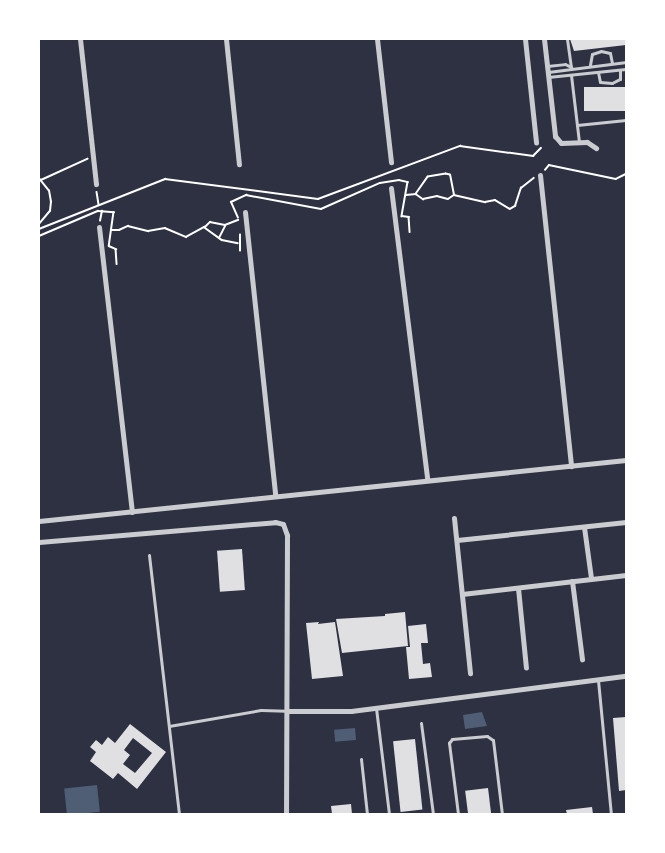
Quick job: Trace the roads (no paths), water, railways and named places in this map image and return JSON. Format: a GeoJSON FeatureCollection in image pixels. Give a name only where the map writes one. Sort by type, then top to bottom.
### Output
{"type":"FeatureCollection","features":[{"type":"Feature","properties":{"kind":"street"},"geometry":{"type":"LineString","coordinates":[[80,39],[96,184]]}},
{"type":"Feature","properties":{"kind":"street"},"geometry":{"type":"LineString","coordinates":[[226,39],[239,164]]}},
{"type":"Feature","properties":{"kind":"street"},"geometry":{"type":"LineString","coordinates":[[377,39],[391,162]]}},
{"type":"Feature","properties":{"kind":"street"},"geometry":{"type":"LineString","coordinates":[[525,39],[536,142]]}},
{"type":"Feature","properties":{"kind":"street"},"geometry":{"type":"LineString","coordinates":[[544,39],[555,136],[561,143],[587,142],[596,148]]}},
{"type":"Feature","properties":{"kind":"street"},"geometry":{"type":"LineString","coordinates":[[540,175],[571,466]]}},
{"type":"Feature","properties":{"kind":"street"},"geometry":{"type":"LineString","coordinates":[[391,188],[427,478]]}},
{"type":"Feature","properties":{"kind":"street"},"geometry":{"type":"LineString","coordinates":[[245,212],[275,495]]}},
{"type":"Feature","properties":{"kind":"street"},"geometry":{"type":"LineString","coordinates":[[99,227],[132,512]]}},
{"type":"Feature","properties":{"kind":"street"},"geometry":{"type":"LineString","coordinates":[[39,521],[427,478],[626,460]]}},
{"type":"Feature","properties":{"kind":"street"},"geometry":{"type":"LineString","coordinates":[[454,518],[470,673]]}},
{"type":"Feature","properties":{"kind":"street"},"geometry":{"type":"LineString","coordinates":[[39,542],[275,522],[283,524],[287,535],[286,814]]}},
{"type":"Feature","properties":{"kind":"street"},"geometry":{"type":"LineString","coordinates":[[457,540],[626,522]]}},
{"type":"Feature","properties":{"kind":"street"},"geometry":{"type":"LineString","coordinates":[[584,527],[591,578]]}},
{"type":"Feature","properties":{"kind":"street"},"geometry":{"type":"LineString","coordinates":[[462,594],[626,575]]}},
{"type":"Feature","properties":{"kind":"street"},"geometry":{"type":"LineString","coordinates":[[572,581],[582,659]]}},
{"type":"Feature","properties":{"kind":"street"},"geometry":{"type":"LineString","coordinates":[[518,588],[526,668]]}},
{"type":"Feature","properties":{"kind":"street"},"geometry":{"type":"LineString","coordinates":[[288,711],[333,712],[376,708],[626,676]]}},
{"type":"Feature","properties":{"kind":"lane"},"geometry":{"type":"LineString","coordinates":[[567,39],[570,67]]}},
{"type":"Feature","properties":{"kind":"lane"},"geometry":{"type":"LineString","coordinates":[[590,65],[592,54],[601,51],[610,53],[612,63]]}},
{"type":"Feature","properties":{"kind":"lane"},"geometry":{"type":"LineString","coordinates":[[547,71],[565,64],[570,67],[626,62]]}},
{"type":"Feature","properties":{"kind":"lane"},"geometry":{"type":"LineString","coordinates":[[547,71],[571,75],[626,69]]}},
{"type":"Feature","properties":{"kind":"lane"},"geometry":{"type":"LineString","coordinates":[[598,72],[600,82],[612,83],[620,78],[620,70]]}},
{"type":"Feature","properties":{"kind":"lane"},"geometry":{"type":"LineString","coordinates":[[571,75],[579,143]]}},
{"type":"Feature","properties":{"kind":"lane"},"geometry":{"type":"LineString","coordinates":[[577,125],[626,120]]}},
{"type":"Feature","properties":{"kind":"lane"},"geometry":{"type":"LineString","coordinates":[[149,555],[179,814]]}},
{"type":"Feature","properties":{"kind":"lane"},"geometry":{"type":"LineString","coordinates":[[597,680],[611,814]]}},
{"type":"Feature","properties":{"kind":"lane"},"geometry":{"type":"LineString","coordinates":[[376,708],[389,814]]}},
{"type":"Feature","properties":{"kind":"lane"},"geometry":{"type":"LineString","coordinates":[[169,726],[261,711],[288,711]]}},
{"type":"Feature","properties":{"kind":"lane"},"geometry":{"type":"LineString","coordinates":[[421,723],[433,814]]}},
{"type":"Feature","properties":{"kind":"lane"},"geometry":{"type":"LineString","coordinates":[[458,814],[449,743],[452,739],[487,736],[494,740],[502,814]]}},
{"type":"Feature","properties":{"kind":"lane"},"geometry":{"type":"LineString","coordinates":[[361,759],[367,814]]}},
{"type":"Feature","properties":{"kind":"water"},"geometry":{"type":"Polygon","coordinates":[[[482,712],[487,726],[465,729],[463,715],[482,712]]]}},
{"type":"Feature","properties":{"kind":"water"},"geometry":{"type":"Polygon","coordinates":[[[355,728],[356,740],[335,742],[334,730],[355,728]]]}},
{"type":"Feature","properties":{"kind":"water"},"geometry":{"type":"Polygon","coordinates":[[[97,785],[100,812],[67,814],[64,788],[97,785]]]}}]}
